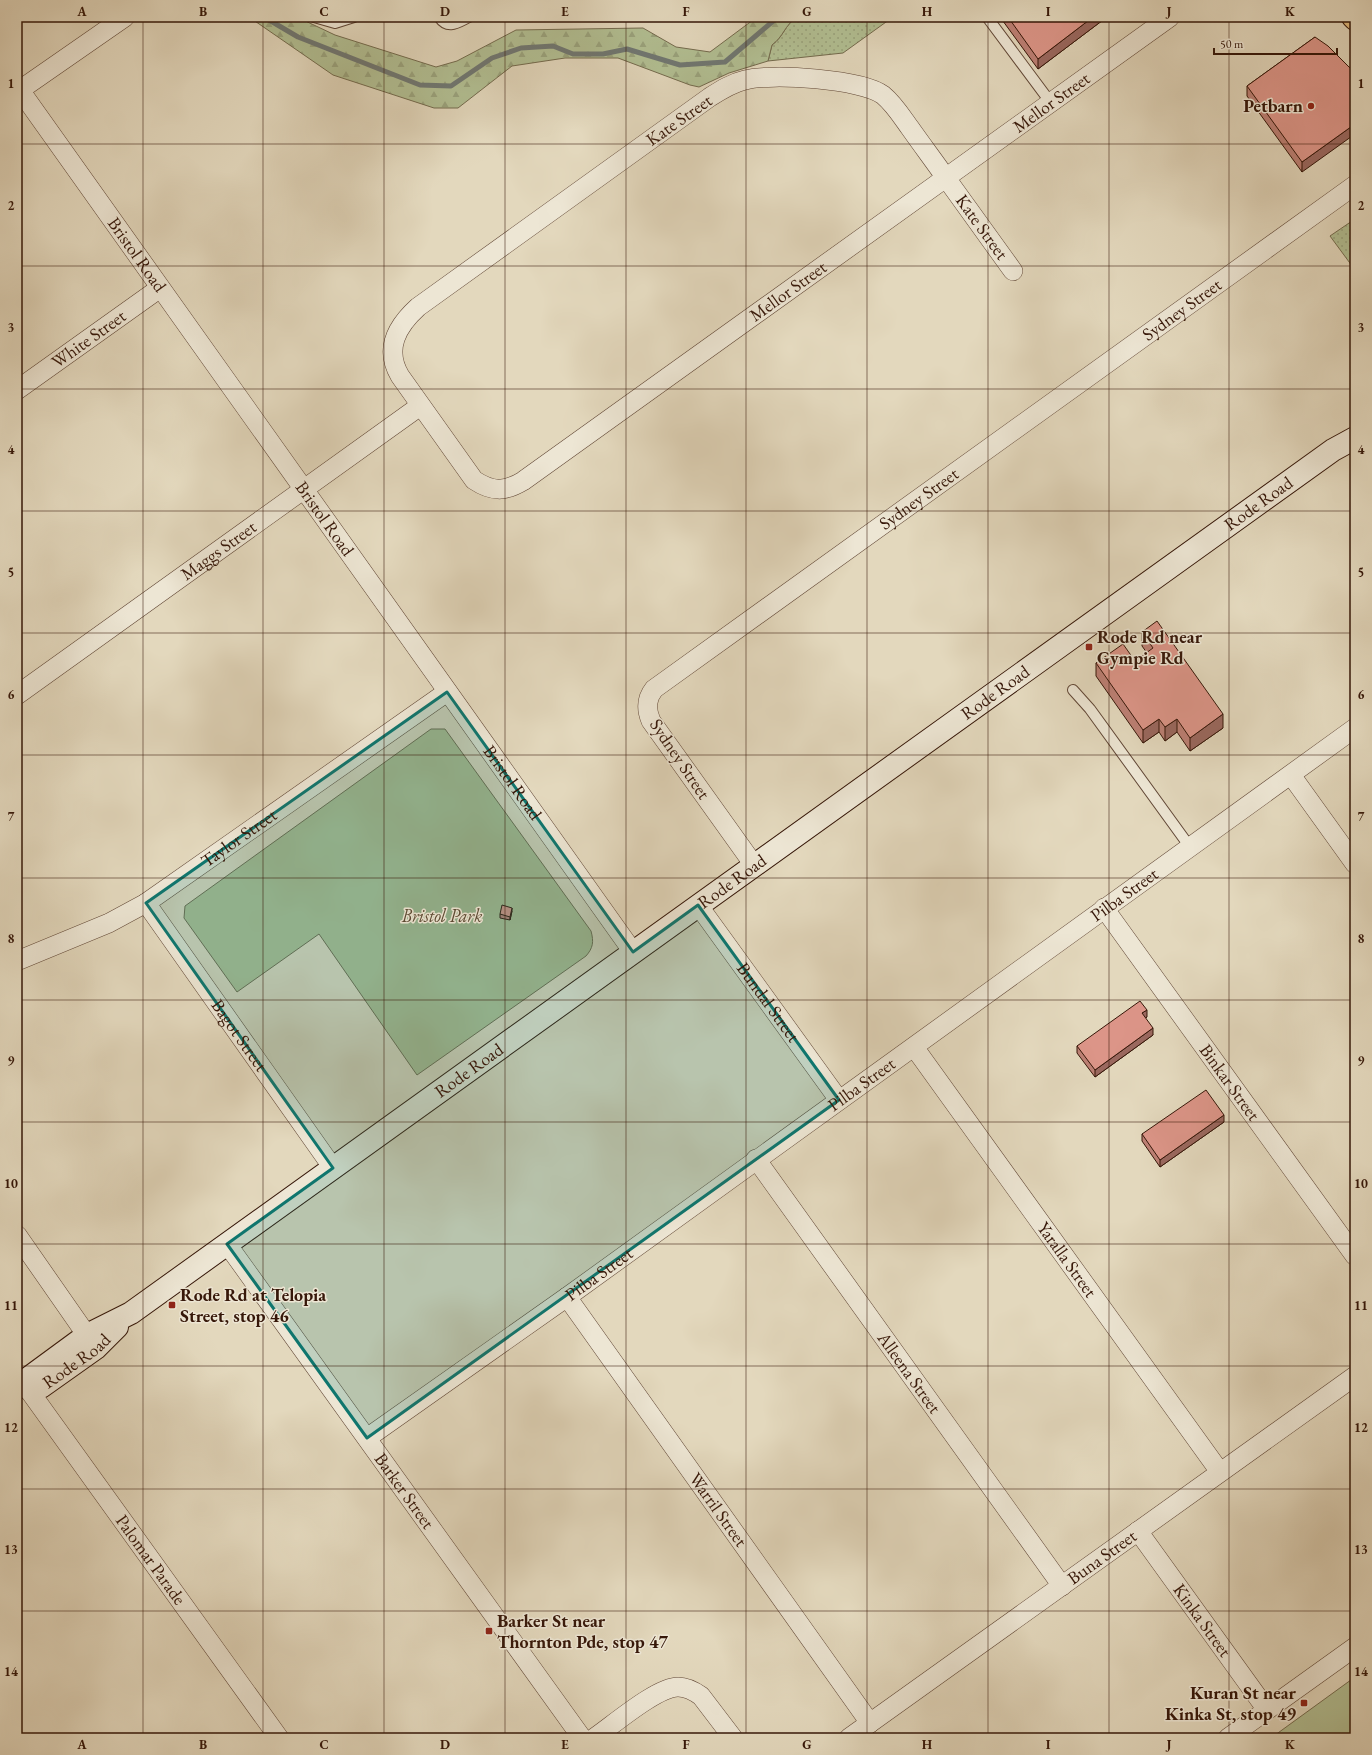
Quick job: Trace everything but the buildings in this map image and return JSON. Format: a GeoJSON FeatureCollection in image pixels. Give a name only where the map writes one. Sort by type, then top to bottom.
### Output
{"type":"FeatureCollection","features":[{"type":"Feature","properties":{"kind":"main road","name":"Rode Road"},"geometry":{"type":"LineString","coordinates":[[1333,450],[1355,425]]}},
{"type":"Feature","properties":{"kind":"main road","name":"Rode Road"},"geometry":{"type":"LineString","coordinates":[[22,1391],[1333,450],[1355,438]]}},
{"type":"Feature","properties":{"kind":"street"},"geometry":{"type":"LineString","coordinates":[[18,89],[125,17]]}},
{"type":"Feature","properties":{"kind":"street","name":"Mellor Street"},"geometry":{"type":"LineString","coordinates":[[420,406],[474,480],[484,487],[495,490],[514,486],[1170,17]]}},
{"type":"Feature","properties":{"kind":"street","name":"Kate Street"},"geometry":{"type":"LineString","coordinates":[[420,406],[400,376],[393,359],[392,351],[396,332],[410,314],[710,97],[734,84],[751,79],[771,76],[848,82],[871,88],[889,101],[1013,271]]}},
{"type":"Feature","properties":{"kind":"street","name":"Bristol Road"},"geometry":{"type":"LineString","coordinates":[[18,89],[633,952]]}},
{"type":"Feature","properties":{"kind":"street","name":"Sydney Street"},"geometry":{"type":"LineString","coordinates":[[754,865],[652,721],[647,707],[648,697],[654,689],[1355,185]]}},
{"type":"Feature","properties":{"kind":"street","name":"White Street"},"geometry":{"type":"LineString","coordinates":[[17,390],[160,288]]}},
{"type":"Feature","properties":{"kind":"street","name":"Maggs Street"},"geometry":{"type":"LineString","coordinates":[[17,695],[420,406]]}},
{"type":"Feature","properties":{"kind":"street","name":"Taylor Street"},"geometry":{"type":"LineString","coordinates":[[17,961],[109,923],[146,903],[447,692]]}},
{"type":"Feature","properties":{"kind":"street","name":"Pilba Street"},"geometry":{"type":"LineString","coordinates":[[367,1438],[567,1297],[1355,728]]}},
{"type":"Feature","properties":{"kind":"street"},"geometry":{"type":"LineString","coordinates":[[1291,775],[1355,864]]}},
{"type":"Feature","properties":{"kind":"street","name":"Bagot Street"},"geometry":{"type":"LineString","coordinates":[[146,903],[333,1168]]}},
{"type":"Feature","properties":{"kind":"street","name":"Bundal Street"},"geometry":{"type":"LineString","coordinates":[[698,905],[839,1100]]}},
{"type":"Feature","properties":{"kind":"street","name":"Binkar Street"},"geometry":{"type":"LineString","coordinates":[[1104,908],[1355,1256]]}},
{"type":"Feature","properties":{"kind":"street","name":"Yaralla Street"},"geometry":{"type":"LineString","coordinates":[[914,1047],[1220,1472]]}},
{"type":"Feature","properties":{"kind":"street","name":"Alleena Street"},"geometry":{"type":"LineString","coordinates":[[756,1160],[1062,1586]]}},
{"type":"Feature","properties":{"kind":"street"},"geometry":{"type":"LineString","coordinates":[[17,1235],[91,1342]]}},
{"type":"Feature","properties":{"kind":"street","name":"Barker Street"},"geometry":{"type":"LineString","coordinates":[[227,1244],[582,1738]]}},
{"type":"Feature","properties":{"kind":"street","name":"Warril Street"},"geometry":{"type":"LineString","coordinates":[[567,1297],[870,1723]]}},
{"type":"Feature","properties":{"kind":"street","name":"Buna Street"},"geometry":{"type":"LineString","coordinates":[[849,1738],[1355,1376]]}},
{"type":"Feature","properties":{"kind":"street","name":"Palomar Parade"},"geometry":{"type":"LineString","coordinates":[[22,1391],[279,1738]]}},
{"type":"Feature","properties":{"kind":"street","name":"Kinka Street"},"geometry":{"type":"LineString","coordinates":[[1138,1531],[1267,1710]]}},
{"type":"Feature","properties":{"kind":"street"},"geometry":{"type":"LineString","coordinates":[[1228,1738],[1355,1647]]}},
{"type":"Feature","properties":{"kind":"street"},"geometry":{"type":"LineString","coordinates":[[594,1738],[661,1691],[678,1687],[694,1691],[701,1696],[733,1738]]}},
{"type":"Feature","properties":{"kind":"lane"},"geometry":{"type":"LineString","coordinates":[[314,17],[335,23],[354,17]]}},
{"type":"Feature","properties":{"kind":"lane"},"geometry":{"type":"LineString","coordinates":[[439,17],[443,23],[452,25],[469,17]]}},
{"type":"Feature","properties":{"kind":"lane"},"geometry":{"type":"LineString","coordinates":[[987,17],[1051,103]]}},
{"type":"Feature","properties":{"kind":"lane"},"geometry":{"type":"LineString","coordinates":[[1073,690],[1090,709],[1190,847]]}},
{"type":"Feature","properties":{"kind":"highlighted area"},"geometry":{"type":"Polygon","coordinates":[[[447,692],[633,952],[698,905],[839,1100],[367,1438],[227,1244],[333,1168],[146,903],[447,692]]]}},
{"type":"Feature","properties":{"kind":"green space"},"geometry":{"type":"Polygon","coordinates":[[[249,17],[297,17],[335,35],[436,67],[457,61],[516,30],[643,28],[676,47],[710,52],[757,17],[797,17],[789,24],[776,42],[772,45],[768,61],[729,73],[699,87],[618,58],[565,58],[512,66],[458,108],[434,108],[333,75],[249,17]]]}},
{"type":"Feature","properties":{"kind":"green space"},"geometry":{"type":"Polygon","coordinates":[[[797,17],[893,17],[843,53],[768,61],[772,45],[776,42],[789,24],[797,17]]]}},
{"type":"Feature","properties":{"kind":"green space"},"geometry":{"type":"Polygon","coordinates":[[[1355,219],[1355,270],[1330,236],[1355,219]]]}},
{"type":"Feature","properties":{"kind":"green space","name":"Bristol Park"},"geometry":{"type":"Polygon","coordinates":[[[431,729],[445,729],[591,931],[593,942],[586,956],[417,1075],[319,934],[237,992],[184,918],[185,906],[431,729]]]}},
{"type":"Feature","properties":{"kind":"green space"},"geometry":{"type":"Polygon","coordinates":[[[1355,1677],[1355,1738],[1271,1738],[1355,1677]]]}},
{"type":"Feature","properties":{"kind":"waterway"},"geometry":{"type":"LineString","coordinates":[[264,17],[298,37],[420,85],[451,86],[492,58],[521,48],[553,46],[573,54],[603,54],[627,49],[680,65],[725,62],[778,17]]}},
{"type":"Feature","properties":{"kind":"place","name":"Petbarn"},"geometry":{"type":"Point","coordinates":[1311,106]}},
{"type":"Feature","properties":{"kind":"place","name":"Rode Rd near Gympie Rd"},"geometry":{"type":"Point","coordinates":[1089,647]}},
{"type":"Feature","properties":{"kind":"place","name":"Rode Rd at Telopia Street, stop 46"},"geometry":{"type":"Point","coordinates":[172,1305]}},
{"type":"Feature","properties":{"kind":"place","name":"Barker St near Thornton Pde, stop 47"},"geometry":{"type":"Point","coordinates":[489,1631]}},
{"type":"Feature","properties":{"kind":"place","name":"Kuran St near Kinka St, stop 49"},"geometry":{"type":"Point","coordinates":[1304,1703]}}]}
